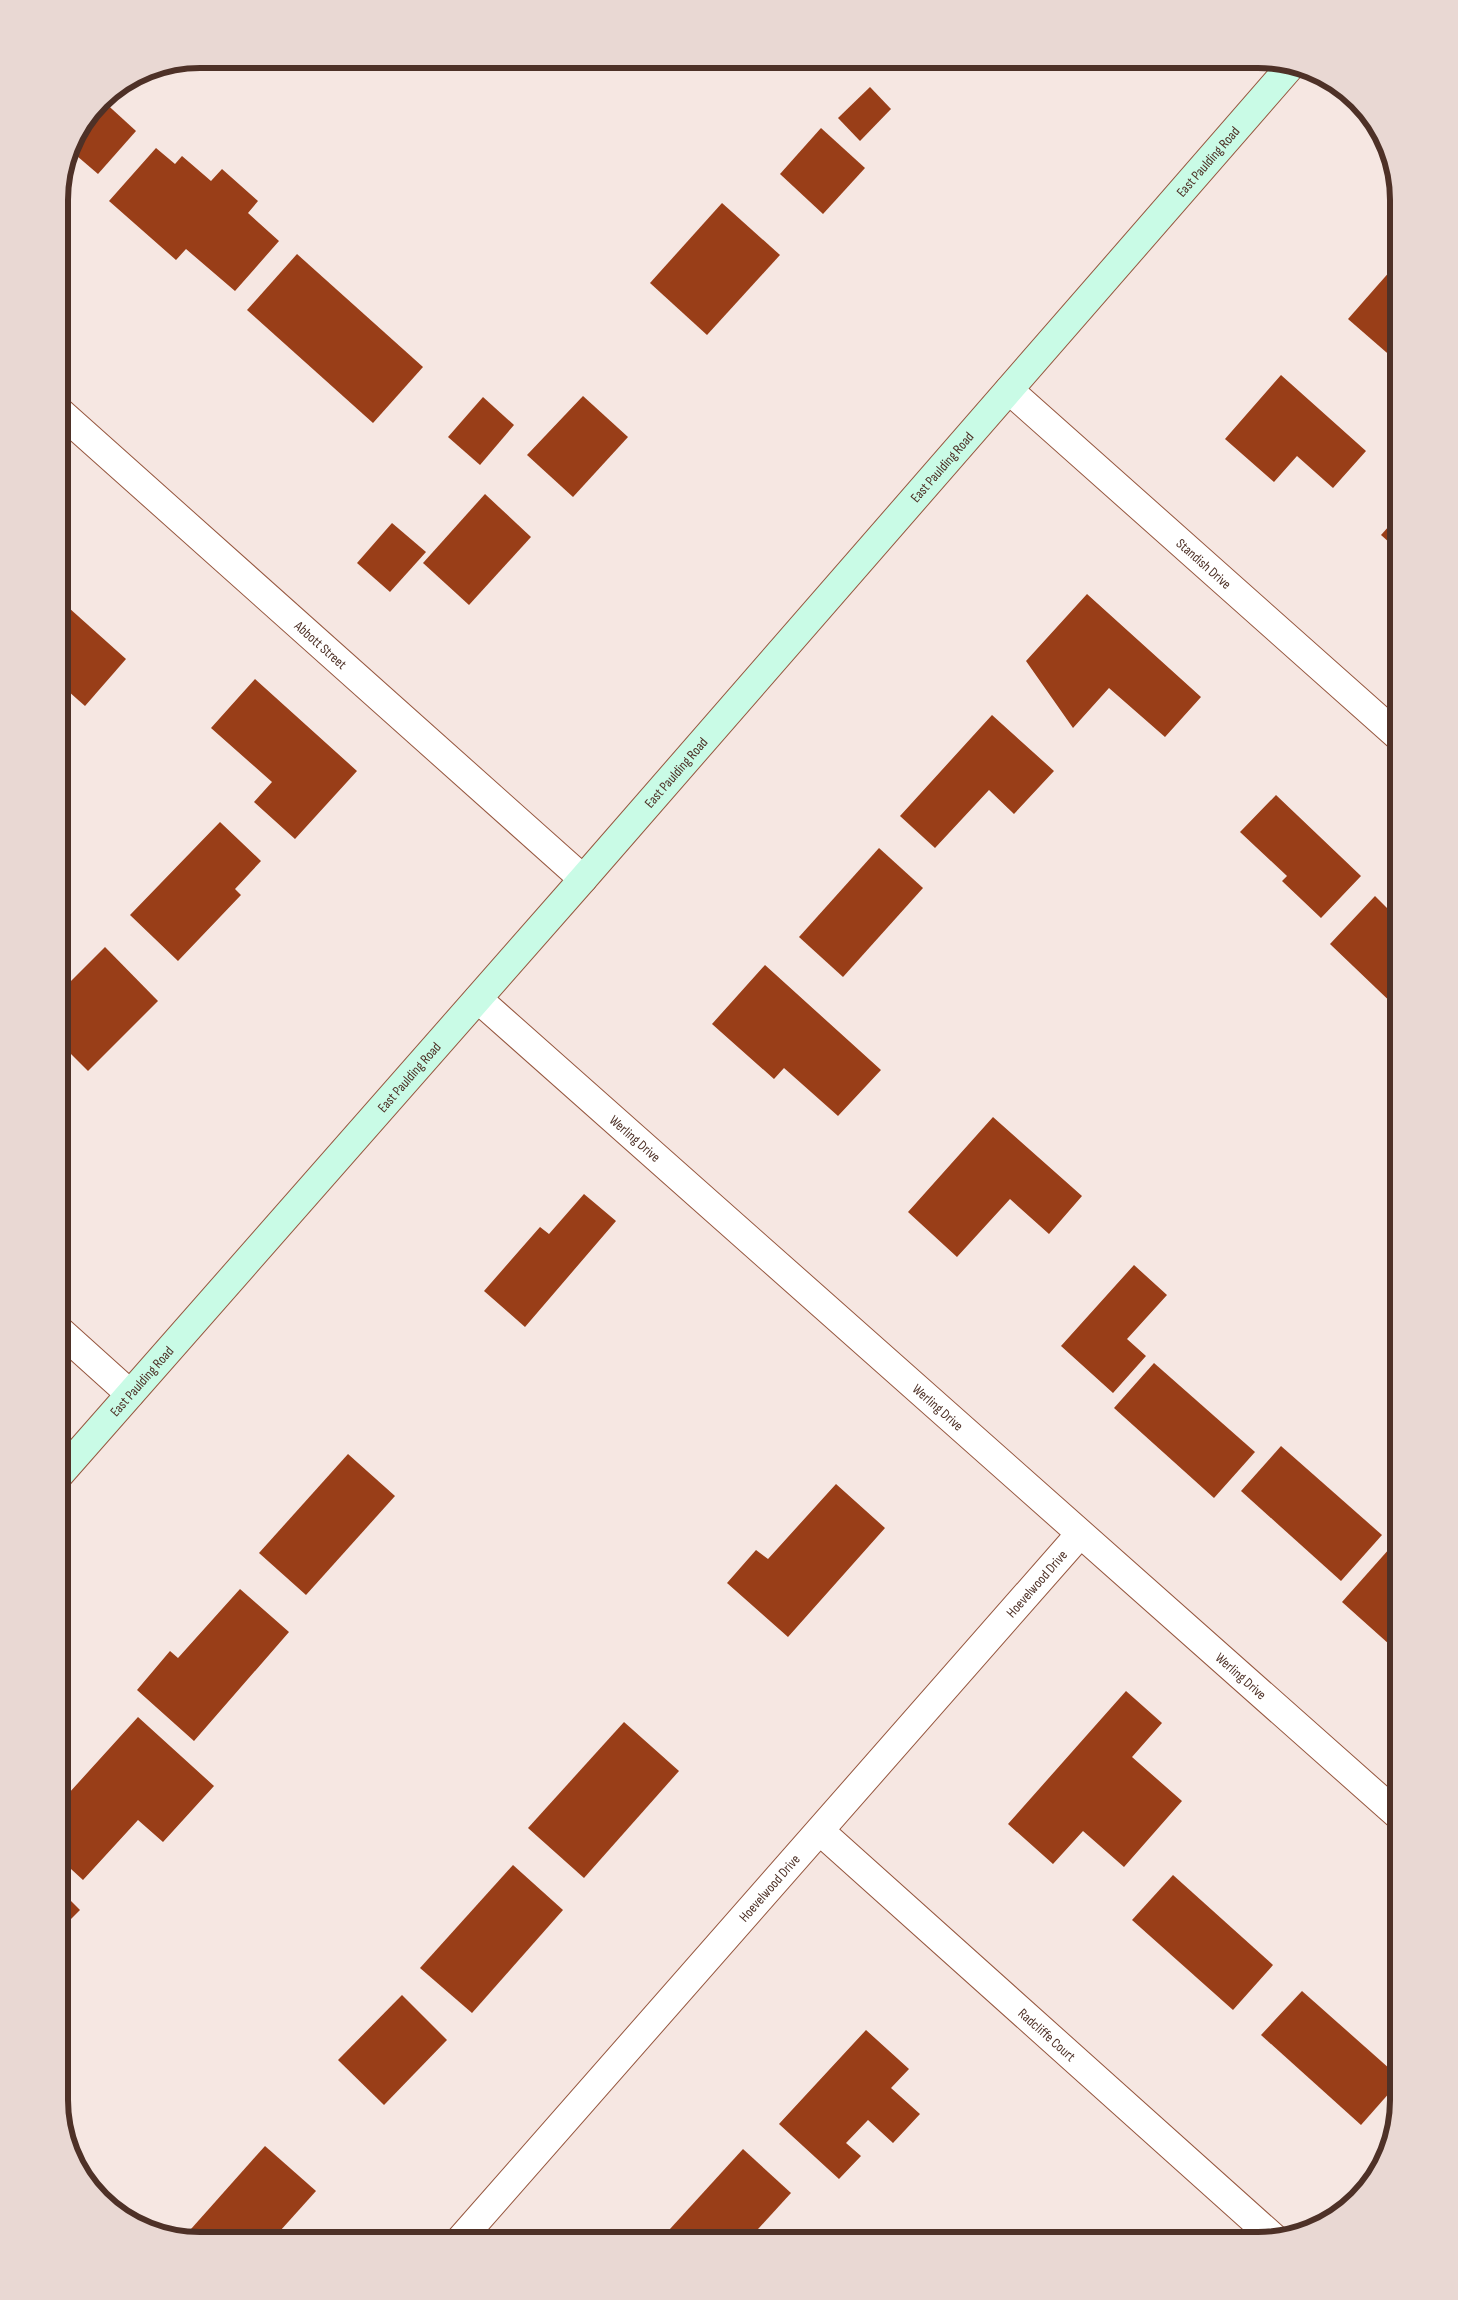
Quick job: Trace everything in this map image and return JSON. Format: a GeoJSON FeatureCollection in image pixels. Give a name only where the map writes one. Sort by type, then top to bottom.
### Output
{"type":"FeatureCollection","features":[{"type":"Feature","properties":{"kind":"main road","name":"East Paulding Road"},"geometry":{"type":"LineString","coordinates":[[68,1465],[583,879],[1286,71]]}},
{"type":"Feature","properties":{"kind":"street","name":"Standish Drive"},"geometry":{"type":"LineString","coordinates":[[1009,390],[1390,729]]}},
{"type":"Feature","properties":{"kind":"street","name":"Abbott Street"},"geometry":{"type":"LineString","coordinates":[[68,418],[583,879]]}},
{"type":"Feature","properties":{"kind":"street","name":"Werling Drive"},"geometry":{"type":"LineString","coordinates":[[478,999],[1390,1808]]}},
{"type":"Feature","properties":{"kind":"street"},"geometry":{"type":"LineString","coordinates":[[68,1338],[130,1394]]}},
{"type":"Feature","properties":{"kind":"street","name":"Hoevelwood Drive"},"geometry":{"type":"LineString","coordinates":[[466,2232],[1080,1534]]}},
{"type":"Feature","properties":{"kind":"street","name":"Radcliffe Court"},"geometry":{"type":"LineString","coordinates":[[820,1831],[1267,2231]]}},
{"type":"Feature","properties":{"kind":"building"},"geometry":{"type":"Polygon","coordinates":[[[870,87],[891,109],[860,141],[838,118],[870,87]]]}},
{"type":"Feature","properties":{"kind":"building"},"geometry":{"type":"Polygon","coordinates":[[[107,105],[136,131],[98,174],[76,155],[90,126],[107,105]]]}},
{"type":"Feature","properties":{"kind":"building"},"geometry":{"type":"Polygon","coordinates":[[[821,128],[865,168],[823,214],[780,174],[821,128]]]}},
{"type":"Feature","properties":{"kind":"building"},"geometry":{"type":"Polygon","coordinates":[[[156,148],[175,164],[182,156],[211,181],[222,169],[258,201],[248,213],[279,241],[235,291],[186,249],[176,260],[109,201],[156,148]]]}},
{"type":"Feature","properties":{"kind":"building"},"geometry":{"type":"Polygon","coordinates":[[[722,203],[780,255],[707,335],[650,283],[722,203]]]}},
{"type":"Feature","properties":{"kind":"building"},"geometry":{"type":"Polygon","coordinates":[[[297,254],[423,367],[373,423],[247,310],[297,254]]]}},
{"type":"Feature","properties":{"kind":"building"},"geometry":{"type":"Polygon","coordinates":[[[1390,271],[1390,356],[1348,319],[1390,271]]]}},
{"type":"Feature","properties":{"kind":"building"},"geometry":{"type":"Polygon","coordinates":[[[1281,375],[1366,451],[1333,488],[1297,456],[1274,482],[1225,439],[1281,375]]]}},
{"type":"Feature","properties":{"kind":"building"},"geometry":{"type":"Polygon","coordinates":[[[583,396],[628,437],[573,497],[527,455],[583,396]]]}},
{"type":"Feature","properties":{"kind":"building"},"geometry":{"type":"Polygon","coordinates":[[[483,397],[514,425],[480,465],[448,437],[483,397]]]}},
{"type":"Feature","properties":{"kind":"building"},"geometry":{"type":"Polygon","coordinates":[[[485,494],[531,537],[469,605],[423,563],[485,494]]]}},
{"type":"Feature","properties":{"kind":"building"},"geometry":{"type":"Polygon","coordinates":[[[392,523],[426,552],[390,592],[357,563],[392,523]]]}},
{"type":"Feature","properties":{"kind":"building"},"geometry":{"type":"Polygon","coordinates":[[[1390,525],[1390,543],[1381,535],[1390,525]]]}},
{"type":"Feature","properties":{"kind":"building"},"geometry":{"type":"Polygon","coordinates":[[[1087,594],[1201,697],[1165,737],[1109,688],[1073,728],[1026,661],[1087,594]]]}},
{"type":"Feature","properties":{"kind":"building"},"geometry":{"type":"Polygon","coordinates":[[[68,607],[126,659],[85,706],[68,691],[68,607]]]}},
{"type":"Feature","properties":{"kind":"building"},"geometry":{"type":"Polygon","coordinates":[[[255,679],[357,771],[295,839],[254,802],[272,782],[211,728],[255,679]]]}},
{"type":"Feature","properties":{"kind":"building"},"geometry":{"type":"Polygon","coordinates":[[[992,715],[1054,771],[1014,814],[989,790],[935,848],[900,816],[992,715]]]}},
{"type":"Feature","properties":{"kind":"building"},"geometry":{"type":"Polygon","coordinates":[[[1276,795],[1361,876],[1321,918],[1282,881],[1287,876],[1240,832],[1276,795]]]}},
{"type":"Feature","properties":{"kind":"building"},"geometry":{"type":"Polygon","coordinates":[[[220,822],[261,861],[235,889],[241,895],[178,961],[130,915],[220,822]]]}},
{"type":"Feature","properties":{"kind":"building"},"geometry":{"type":"Polygon","coordinates":[[[879,848],[923,888],[843,977],[799,937],[879,848]]]}},
{"type":"Feature","properties":{"kind":"building"},"geometry":{"type":"Polygon","coordinates":[[[1375,896],[1390,911],[1390,1001],[1330,944],[1375,896]]]}},
{"type":"Feature","properties":{"kind":"building"},"geometry":{"type":"Polygon","coordinates":[[[105,947],[158,1001],[88,1071],[68,1051],[68,984],[105,947]]]}},
{"type":"Feature","properties":{"kind":"building"},"geometry":{"type":"Polygon","coordinates":[[[765,965],[881,1070],[838,1116],[784,1068],[774,1079],[712,1024],[765,965]]]}},
{"type":"Feature","properties":{"kind":"building"},"geometry":{"type":"Polygon","coordinates":[[[993,1117],[1082,1196],[1049,1234],[1010,1199],[957,1257],[908,1212],[993,1117]]]}},
{"type":"Feature","properties":{"kind":"building"},"geometry":{"type":"Polygon","coordinates":[[[584,1194],[616,1221],[525,1327],[484,1291],[540,1227],[549,1234],[584,1194]]]}},
{"type":"Feature","properties":{"kind":"building"},"geometry":{"type":"Polygon","coordinates":[[[1134,1265],[1167,1295],[1127,1339],[1146,1356],[1113,1393],[1061,1346],[1134,1265]]]}},
{"type":"Feature","properties":{"kind":"building"},"geometry":{"type":"Polygon","coordinates":[[[1154,1363],[1255,1452],[1214,1498],[1114,1408],[1154,1363]]]}},
{"type":"Feature","properties":{"kind":"building"},"geometry":{"type":"Polygon","coordinates":[[[1281,1446],[1382,1535],[1341,1581],[1241,1491],[1281,1446]]]}},
{"type":"Feature","properties":{"kind":"building"},"geometry":{"type":"Polygon","coordinates":[[[348,1454],[395,1496],[306,1595],[259,1553],[348,1454]]]}},
{"type":"Feature","properties":{"kind":"building"},"geometry":{"type":"Polygon","coordinates":[[[836,1484],[885,1528],[788,1637],[727,1583],[756,1550],[768,1559],[836,1484]]]}},
{"type":"Feature","properties":{"kind":"building"},"geometry":{"type":"Polygon","coordinates":[[[1390,1548],[1390,1645],[1342,1602],[1390,1548]]]}},
{"type":"Feature","properties":{"kind":"building"},"geometry":{"type":"Polygon","coordinates":[[[240,1589],[289,1632],[194,1741],[137,1690],[170,1651],[178,1658],[240,1589]]]}},
{"type":"Feature","properties":{"kind":"building"},"geometry":{"type":"Polygon","coordinates":[[[1126,1691],[1162,1723],[1132,1757],[1182,1801],[1124,1867],[1083,1831],[1053,1864],[1008,1824],[1126,1691]]]}},
{"type":"Feature","properties":{"kind":"building"},"geometry":{"type":"Polygon","coordinates":[[[138,1717],[214,1786],[163,1842],[138,1820],[83,1880],[68,1866],[68,1794],[138,1717]]]}},
{"type":"Feature","properties":{"kind":"building"},"geometry":{"type":"Polygon","coordinates":[[[624,1722],[679,1771],[584,1878],[528,1828],[624,1722]]]}},
{"type":"Feature","properties":{"kind":"building"},"geometry":{"type":"Polygon","coordinates":[[[513,1865],[563,1910],[472,2013],[420,1968],[513,1865]]]}},
{"type":"Feature","properties":{"kind":"building"},"geometry":{"type":"Polygon","coordinates":[[[1173,1875],[1273,1965],[1233,2010],[1132,1920],[1173,1875]]]}},
{"type":"Feature","properties":{"kind":"building"},"geometry":{"type":"Polygon","coordinates":[[[68,1898],[80,1910],[68,1922],[68,1898]]]}},
{"type":"Feature","properties":{"kind":"building"},"geometry":{"type":"Polygon","coordinates":[[[1302,1991],[1390,2069],[1390,2092],[1361,2125],[1261,2035],[1302,1991]]]}},
{"type":"Feature","properties":{"kind":"building"},"geometry":{"type":"Polygon","coordinates":[[[402,1995],[447,2040],[384,2105],[338,2060],[402,1995]]]}},
{"type":"Feature","properties":{"kind":"building"},"geometry":{"type":"Polygon","coordinates":[[[866,2030],[909,2069],[891,2088],[920,2114],[893,2143],[868,2120],[846,2143],[861,2156],[839,2179],[779,2124],[866,2030]]]}},
{"type":"Feature","properties":{"kind":"building"},"geometry":{"type":"Polygon","coordinates":[[[265,2146],[316,2191],[279,2232],[189,2232],[265,2146]]]}},
{"type":"Feature","properties":{"kind":"building"},"geometry":{"type":"Polygon","coordinates":[[[743,2149],[791,2193],[755,2232],[667,2232],[743,2149]]]}}]}
